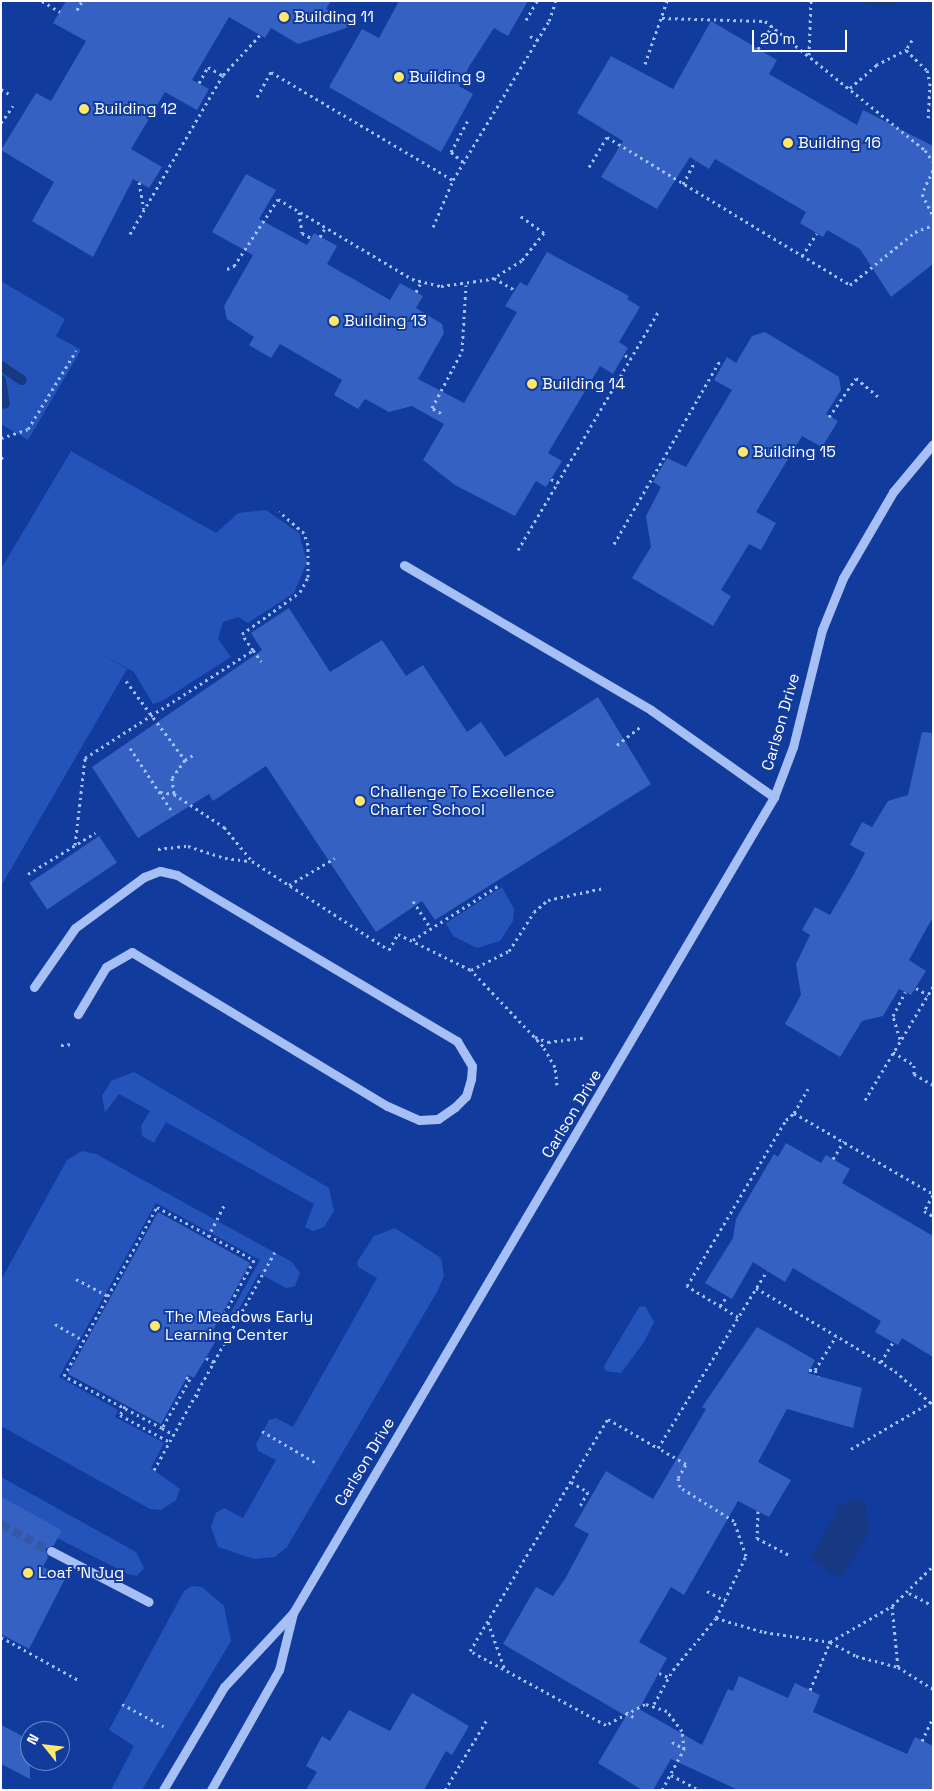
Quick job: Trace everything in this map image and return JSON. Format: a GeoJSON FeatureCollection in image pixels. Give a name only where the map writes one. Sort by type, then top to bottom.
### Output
{"type":"FeatureCollection","features":[{"type":"Feature","properties":{"kind":"street","name":"Carlson Drive"},"geometry":{"type":"LineString","coordinates":[[211,1790],[278,1670],[293,1613],[774,797],[793,747],[822,630],[842,578],[893,492],[933,444]]}},
{"type":"Feature","properties":{"kind":"street"},"geometry":{"type":"LineString","coordinates":[[404,565],[651,710],[774,797]]}},
{"type":"Feature","properties":{"kind":"street"},"geometry":{"type":"LineString","coordinates":[[34,987],[75,928],[144,876],[160,870],[177,875],[457,1041],[468,1054],[471,1079],[466,1096],[455,1107],[438,1118],[418,1120],[387,1106],[132,952],[106,967],[78,1014]]}},
{"type":"Feature","properties":{"kind":"street"},"geometry":{"type":"LineString","coordinates":[[51,1551],[149,1602]]}},
{"type":"Feature","properties":{"kind":"street"},"geometry":{"type":"LineString","coordinates":[[163,1790],[224,1687],[293,1613]]}},
{"type":"Feature","properties":{"kind":"path"},"geometry":{"type":"LineString","coordinates":[[42,1],[60,12]]}},
{"type":"Feature","properties":{"kind":"path"},"geometry":{"type":"LineString","coordinates":[[77,10],[82,1]]}},
{"type":"Feature","properties":{"kind":"path"},"geometry":{"type":"LineString","coordinates":[[526,20],[537,1]]}},
{"type":"Feature","properties":{"kind":"path"},"geometry":{"type":"LineString","coordinates":[[433,227],[453,180],[538,40],[556,1]]}},
{"type":"Feature","properties":{"kind":"path"},"geometry":{"type":"LineString","coordinates":[[645,64],[667,1]]}},
{"type":"Feature","properties":{"kind":"path"},"geometry":{"type":"LineString","coordinates":[[810,55],[811,1]]}},
{"type":"Feature","properties":{"kind":"path"},"geometry":{"type":"LineString","coordinates":[[662,18],[759,21],[772,26],[925,150],[933,162]]}},
{"type":"Feature","properties":{"kind":"path"},"geometry":{"type":"LineString","coordinates":[[758,49],[772,26]]}},
{"type":"Feature","properties":{"kind":"path"},"geometry":{"type":"LineString","coordinates":[[130,234],[222,75],[260,35]]}},
{"type":"Feature","properties":{"kind":"path"},"geometry":{"type":"LineString","coordinates":[[530,36],[538,40]]}},
{"type":"Feature","properties":{"kind":"path"},"geometry":{"type":"LineString","coordinates":[[850,88],[876,65],[906,50],[912,40]]}},
{"type":"Feature","properties":{"kind":"path"},"geometry":{"type":"LineString","coordinates":[[906,50],[927,70],[928,120]]}},
{"type":"Feature","properties":{"kind":"path"},"geometry":{"type":"LineString","coordinates":[[199,83],[208,67],[222,75]]}},
{"type":"Feature","properties":{"kind":"path"},"geometry":{"type":"LineString","coordinates":[[256,97],[271,72],[453,180]]}},
{"type":"Feature","properties":{"kind":"path"},"geometry":{"type":"LineString","coordinates":[[1,89],[11,95]]}},
{"type":"Feature","properties":{"kind":"path"},"geometry":{"type":"LineString","coordinates":[[203,99],[208,101]]}},
{"type":"Feature","properties":{"kind":"path"},"geometry":{"type":"LineString","coordinates":[[1,123],[13,106]]}},
{"type":"Feature","properties":{"kind":"path"},"geometry":{"type":"LineString","coordinates":[[485,114],[491,118]]}},
{"type":"Feature","properties":{"kind":"path"},"geometry":{"type":"LineString","coordinates":[[879,119],[881,114]]}},
{"type":"Feature","properties":{"kind":"path"},"geometry":{"type":"LineString","coordinates":[[463,162],[451,152],[469,118]]}},
{"type":"Feature","properties":{"kind":"path"},"geometry":{"type":"LineString","coordinates":[[589,167],[607,138],[850,285],[915,232],[933,225]]}},
{"type":"Feature","properties":{"kind":"path"},"geometry":{"type":"LineString","coordinates":[[683,184],[696,161]]}},
{"type":"Feature","properties":{"kind":"path"},"geometry":{"type":"LineString","coordinates":[[933,170],[922,194],[933,216]]}},
{"type":"Feature","properties":{"kind":"path"},"geometry":{"type":"LineString","coordinates":[[156,177],[161,180]]}},
{"type":"Feature","properties":{"kind":"path"},"geometry":{"type":"LineString","coordinates":[[139,182],[144,209]]}},
{"type":"Feature","properties":{"kind":"path"},"geometry":{"type":"LineString","coordinates":[[227,269],[234,266],[278,199],[421,282],[466,285],[494,278],[522,260],[544,233],[521,216]]}},
{"type":"Feature","properties":{"kind":"path"},"geometry":{"type":"LineString","coordinates":[[299,211],[302,233],[311,238]]}},
{"type":"Feature","properties":{"kind":"path"},"geometry":{"type":"LineString","coordinates":[[320,237],[325,228]]}},
{"type":"Feature","properties":{"kind":"path"},"geometry":{"type":"LineString","coordinates":[[802,256],[817,233]]}},
{"type":"Feature","properties":{"kind":"path"},"geometry":{"type":"LineString","coordinates":[[494,278],[515,290]]}},
{"type":"Feature","properties":{"kind":"path"},"geometry":{"type":"LineString","coordinates":[[416,292],[421,282]]}},
{"type":"Feature","properties":{"kind":"path"},"geometry":{"type":"LineString","coordinates":[[441,413],[432,408],[462,351],[466,285]]}},
{"type":"Feature","properties":{"kind":"path"},"geometry":{"type":"LineString","coordinates":[[518,550],[659,311]]}},
{"type":"Feature","properties":{"kind":"path"},"geometry":{"type":"LineString","coordinates":[[1,438],[28,429],[76,351]]}},
{"type":"Feature","properties":{"kind":"path"},"geometry":{"type":"LineString","coordinates":[[625,355],[631,359]]}},
{"type":"Feature","properties":{"kind":"path"},"geometry":{"type":"LineString","coordinates":[[614,544],[719,367],[721,359]]}},
{"type":"Feature","properties":{"kind":"path"},"geometry":{"type":"LineString","coordinates":[[829,416],[856,378],[879,397]]}},
{"type":"Feature","properties":{"kind":"path"},"geometry":{"type":"LineString","coordinates":[[1,457],[4,461]]}},
{"type":"Feature","properties":{"kind":"path"},"geometry":{"type":"LineString","coordinates":[[551,479],[558,483]]}},
{"type":"Feature","properties":{"kind":"path"},"geometry":{"type":"LineString","coordinates":[[261,661],[242,634],[287,604],[308,577],[311,558],[304,533],[279,511]]}},
{"type":"Feature","properties":{"kind":"path"},"geometry":{"type":"LineString","coordinates":[[75,846],[85,758],[253,650]]}},
{"type":"Feature","properties":{"kind":"path"},"geometry":{"type":"LineString","coordinates":[[126,681],[185,760]]}},
{"type":"Feature","properties":{"kind":"path"},"geometry":{"type":"LineString","coordinates":[[617,745],[640,729],[651,710]]}},
{"type":"Feature","properties":{"kind":"path"},"geometry":{"type":"LineString","coordinates":[[130,748],[173,813]]}},
{"type":"Feature","properties":{"kind":"path"},"geometry":{"type":"LineString","coordinates":[[174,794],[172,778],[185,760],[193,755]]}},
{"type":"Feature","properties":{"kind":"path"},"geometry":{"type":"LineString","coordinates":[[159,792],[174,794],[209,814],[252,861],[389,950],[398,934],[472,970],[490,985],[532,1036],[543,1046],[555,1067],[557,1085]]}},
{"type":"Feature","properties":{"kind":"path"},"geometry":{"type":"LineString","coordinates":[[28,874],[95,833]]}},
{"type":"Feature","properties":{"kind":"path"},"geometry":{"type":"LineString","coordinates":[[289,885],[334,858]]}},
{"type":"Feature","properties":{"kind":"path"},"geometry":{"type":"LineString","coordinates":[[412,940],[501,884]]}},
{"type":"Feature","properties":{"kind":"path"},"geometry":{"type":"LineString","coordinates":[[472,970],[509,951],[534,912],[548,900],[604,888]]}},
{"type":"Feature","properties":{"kind":"path"},"geometry":{"type":"LineString","coordinates":[[413,901],[431,929]]}},
{"type":"Feature","properties":{"kind":"path"},"geometry":{"type":"LineString","coordinates":[[865,1100],[933,987]]}},
{"type":"Feature","properties":{"kind":"path"},"geometry":{"type":"LineString","coordinates":[[916,988],[928,995]]}},
{"type":"Feature","properties":{"kind":"path"},"geometry":{"type":"LineString","coordinates":[[900,1040],[893,1016],[905,992]]}},
{"type":"Feature","properties":{"kind":"path"},"geometry":{"type":"LineString","coordinates":[[532,1036],[548,1042],[583,1038]]}},
{"type":"Feature","properties":{"kind":"path"},"geometry":{"type":"LineString","coordinates":[[61,1045],[74,1044]]}},
{"type":"Feature","properties":{"kind":"path"},"geometry":{"type":"LineString","coordinates":[[893,1052],[914,1066],[914,1074],[933,1085]]}},
{"type":"Feature","properties":{"kind":"path"},"geometry":{"type":"LineString","coordinates":[[738,1317],[687,1286],[786,1120],[794,1113],[808,1089]]}},
{"type":"Feature","properties":{"kind":"path"},"geometry":{"type":"LineString","coordinates":[[794,1113],[933,1195],[924,1211],[933,1216]]}},
{"type":"Feature","properties":{"kind":"path"},"geometry":{"type":"LineString","coordinates":[[833,1159],[844,1141]]}},
{"type":"Feature","properties":{"kind":"path"},"geometry":{"type":"LineString","coordinates":[[208,1236],[225,1204]]}},
{"type":"Feature","properties":{"kind":"path"},"geometry":{"type":"LineString","coordinates":[[174,1435],[64,1376],[157,1207],[254,1260],[223,1314],[237,1321]]}},
{"type":"Feature","properties":{"kind":"path"},"geometry":{"type":"LineString","coordinates":[[154,1470],[275,1252]]}},
{"type":"Feature","properties":{"kind":"path"},"geometry":{"type":"LineString","coordinates":[[658,1448],[767,1271]]}},
{"type":"Feature","properties":{"kind":"path"},"geometry":{"type":"LineString","coordinates":[[76,1279],[108,1296]]}},
{"type":"Feature","properties":{"kind":"path"},"geometry":{"type":"LineString","coordinates":[[756,1288],[881,1362],[932,1403],[851,1449]]}},
{"type":"Feature","properties":{"kind":"path"},"geometry":{"type":"LineString","coordinates":[[720,1306],[725,1299]]}},
{"type":"Feature","properties":{"kind":"path"},"geometry":{"type":"LineString","coordinates":[[55,1324],[83,1340]]}},
{"type":"Feature","properties":{"kind":"path"},"geometry":{"type":"LineString","coordinates":[[815,1370],[836,1336]]}},
{"type":"Feature","properties":{"kind":"path"},"geometry":{"type":"LineString","coordinates":[[881,1362],[893,1342]]}},
{"type":"Feature","properties":{"kind":"path"},"geometry":{"type":"LineString","coordinates":[[206,1358],[214,1362]]}},
{"type":"Feature","properties":{"kind":"path"},"geometry":{"type":"LineString","coordinates":[[809,1370],[815,1370]]}},
{"type":"Feature","properties":{"kind":"path"},"geometry":{"type":"LineString","coordinates":[[815,1370],[818,1376]]}},
{"type":"Feature","properties":{"kind":"path"},"geometry":{"type":"LineString","coordinates":[[162,1428],[190,1379],[186,1377]]}},
{"type":"Feature","properties":{"kind":"path"},"geometry":{"type":"LineString","coordinates":[[196,1395],[201,1398]]}},
{"type":"Feature","properties":{"kind":"path"},"geometry":{"type":"LineString","coordinates":[[124,1407],[120,1415],[170,1442]]}},
{"type":"Feature","properties":{"kind":"path"},"geometry":{"type":"LineString","coordinates":[[608,1419],[658,1448],[686,1464],[678,1478],[680,1487],[734,1521],[746,1562],[716,1618],[668,1678],[654,1704],[626,1712],[606,1725],[470,1651],[608,1419]]}},
{"type":"Feature","properties":{"kind":"path"},"geometry":{"type":"LineString","coordinates":[[262,1431],[318,1464]]}},
{"type":"Feature","properties":{"kind":"path"},"geometry":{"type":"LineString","coordinates":[[571,1482],[588,1492],[580,1506]]}},
{"type":"Feature","properties":{"kind":"path"},"geometry":{"type":"LineString","coordinates":[[561,1499],[566,1502]]}},
{"type":"Feature","properties":{"kind":"path"},"geometry":{"type":"LineString","coordinates":[[758,1512],[757,1538],[789,1555]]}},
{"type":"Feature","properties":{"kind":"path"},"geometry":{"type":"LineString","coordinates":[[810,1690],[830,1642],[892,1606],[909,1593],[933,1566]]}},
{"type":"Feature","properties":{"kind":"path"},"geometry":{"type":"LineString","coordinates":[[513,1577],[519,1581]]}},
{"type":"Feature","properties":{"kind":"path"},"geometry":{"type":"LineString","coordinates":[[707,1591],[726,1601]]}},
{"type":"Feature","properties":{"kind":"path"},"geometry":{"type":"LineString","coordinates":[[909,1593],[933,1606]]}},
{"type":"Feature","properties":{"kind":"path"},"geometry":{"type":"LineString","coordinates":[[892,1606],[898,1667]]}},
{"type":"Feature","properties":{"kind":"path"},"geometry":{"type":"LineString","coordinates":[[716,1618],[764,1632],[830,1642],[856,1656],[898,1667],[933,1689]]}},
{"type":"Feature","properties":{"kind":"path"},"geometry":{"type":"LineString","coordinates":[[488,1621],[505,1671]]}},
{"type":"Feature","properties":{"kind":"path"},"geometry":{"type":"LineString","coordinates":[[1,1637],[80,1681]]}},
{"type":"Feature","properties":{"kind":"path"},"geometry":{"type":"LineString","coordinates":[[658,1673],[668,1678]]}},
{"type":"Feature","properties":{"kind":"path"},"geometry":{"type":"LineString","coordinates":[[122,1704],[163,1726]]}},
{"type":"Feature","properties":{"kind":"path"},"geometry":{"type":"LineString","coordinates":[[654,1704],[678,1723],[684,1748],[662,1790]]}},
{"type":"Feature","properties":{"kind":"path"},"geometry":{"type":"LineString","coordinates":[[626,1712],[635,1718]]}},
{"type":"Feature","properties":{"kind":"path"},"geometry":{"type":"LineString","coordinates":[[922,1741],[933,1717]]}},
{"type":"Feature","properties":{"kind":"path"},"geometry":{"type":"LineString","coordinates":[[445,1790],[488,1718]]}},
{"type":"Feature","properties":{"kind":"path"},"geometry":{"type":"LineString","coordinates":[[672,1742],[684,1748]]}},
{"type":"Feature","properties":{"kind":"path"},"geometry":{"type":"LineString","coordinates":[[671,1775],[699,1790]]}},
{"type":"Feature","properties":{"kind":"shaded area"},"geometry":{"type":"Polygon","coordinates":[[[866,1],[896,1],[895,7],[866,5],[866,1]]]}},
{"type":"Feature","properties":{"kind":"shaded area"},"geometry":{"type":"Polygon","coordinates":[[[1,281],[65,319],[56,336],[81,350],[28,440],[1,424],[1,281]]]}},
{"type":"Feature","properties":{"kind":"shaded area"},"geometry":{"type":"Polygon","coordinates":[[[71,451],[216,533],[238,513],[266,510],[299,533],[307,562],[294,593],[248,623],[238,617],[223,622],[218,639],[231,657],[162,701],[153,704],[134,672],[100,653],[127,669],[1,886],[1,569],[71,451]]]}},
{"type":"Feature","properties":{"kind":"shaded area"},"geometry":{"type":"Polygon","coordinates":[[[502,887],[514,909],[513,921],[500,941],[477,948],[453,936],[446,923],[502,887]]]}},
{"type":"Feature","properties":{"kind":"shaded area"},"geometry":{"type":"Polygon","coordinates":[[[134,1072],[329,1188],[334,1211],[324,1227],[313,1231],[305,1227],[314,1204],[166,1122],[154,1143],[142,1136],[141,1126],[150,1111],[119,1094],[105,1113],[102,1096],[111,1081],[134,1072]]]}},
{"type":"Feature","properties":{"kind":"shaded area"},"geometry":{"type":"Polygon","coordinates":[[[82,1151],[96,1154],[292,1262],[300,1273],[295,1286],[286,1288],[259,1273],[235,1316],[230,1314],[260,1260],[156,1203],[59,1377],[118,1410],[115,1417],[164,1443],[151,1468],[180,1489],[176,1500],[161,1510],[150,1509],[1,1426],[1,1280],[67,1160],[82,1151]]]}},
{"type":"Feature","properties":{"kind":"shaded area"},"geometry":{"type":"Polygon","coordinates":[[[395,1228],[441,1258],[444,1276],[437,1292],[287,1547],[275,1557],[254,1559],[218,1547],[211,1527],[216,1513],[224,1508],[243,1518],[276,1460],[258,1451],[256,1444],[269,1420],[276,1418],[293,1427],[377,1278],[358,1267],[357,1262],[374,1236],[395,1228]]]}},
{"type":"Feature","properties":{"kind":"shaded area"},"geometry":{"type":"Polygon","coordinates":[[[645,1306],[654,1322],[644,1342],[621,1373],[605,1371],[604,1366],[639,1307],[645,1306]]]}},
{"type":"Feature","properties":{"kind":"shaded area"},"geometry":{"type":"Polygon","coordinates":[[[1,1477],[136,1552],[144,1568],[137,1576],[128,1574],[57,1538],[62,1530],[1,1503],[1,1477]]]}},
{"type":"Feature","properties":{"kind":"shaded area"},"geometry":{"type":"Polygon","coordinates":[[[864,1498],[870,1531],[841,1579],[809,1559],[838,1511],[837,1505],[864,1498]]]}},
{"type":"Feature","properties":{"kind":"shaded area"},"geometry":{"type":"Polygon","coordinates":[[[192,1586],[202,1587],[224,1606],[231,1641],[142,1790],[111,1790],[134,1746],[109,1730],[184,1591],[192,1586]]]}},
{"type":"Feature","properties":{"kind":"building","name":"Building 12"},"geometry":{"type":"Polygon","coordinates":[[[66,1],[331,1],[326,9],[355,25],[298,44],[271,28],[265,38],[229,17],[192,80],[209,89],[197,110],[165,92],[131,149],[162,167],[149,188],[133,179],[93,257],[32,221],[54,182],[1,150],[36,93],[51,101],[86,41],[53,23],[66,1]]]}},
{"type":"Feature","properties":{"kind":"building","name":"Building 9"},"geometry":{"type":"Polygon","coordinates":[[[399,1],[528,1],[508,36],[494,28],[470,65],[459,86],[473,94],[441,152],[329,87],[362,29],[379,38],[399,1]]]}},
{"type":"Feature","properties":{"kind":"building","name":"Building 16"},"geometry":{"type":"Polygon","coordinates":[[[711,21],[777,60],[769,74],[857,125],[863,110],[933,146],[933,264],[891,297],[860,249],[827,230],[823,237],[800,223],[806,212],[715,159],[709,169],[690,157],[657,209],[601,177],[623,141],[577,113],[611,56],[673,89],[711,21]]]}},
{"type":"Feature","properties":{"kind":"building"},"geometry":{"type":"Polygon","coordinates":[[[246,174],[276,190],[259,219],[307,245],[314,233],[337,246],[327,264],[390,300],[400,283],[423,296],[416,308],[442,324],[444,333],[418,379],[464,403],[517,312],[505,306],[520,282],[527,286],[547,252],[629,296],[627,299],[640,307],[619,342],[628,348],[613,374],[600,366],[548,453],[562,461],[546,487],[536,481],[515,516],[455,485],[423,460],[444,424],[412,406],[389,412],[365,399],[358,409],[334,395],[342,380],[280,344],[271,358],[249,345],[254,337],[227,319],[224,306],[253,255],[212,232],[246,174]]]}},
{"type":"Feature","properties":{"kind":"building","name":"Building 15"},"geometry":{"type":"Polygon","coordinates":[[[765,332],[839,377],[841,390],[826,414],[838,421],[822,447],[802,436],[756,512],[776,523],[761,550],[749,544],[721,590],[731,596],[713,626],[632,578],[651,547],[646,516],[661,487],[653,482],[667,458],[686,467],[732,390],[714,380],[727,357],[736,363],[752,336],[765,332]]]}},
{"type":"Feature","properties":{"kind":"building"},"geometry":{"type":"Polygon","coordinates":[[[289,608],[330,672],[382,640],[406,676],[423,665],[467,732],[481,722],[505,757],[598,697],[651,784],[435,920],[422,901],[376,932],[266,766],[213,801],[209,794],[138,838],[92,767],[262,650],[251,633],[289,608]]]}},
{"type":"Feature","properties":{"kind":"building"},"geometry":{"type":"Polygon","coordinates":[[[922,732],[933,733],[933,917],[909,960],[926,971],[911,995],[899,989],[883,1016],[862,1021],[840,1057],[785,1024],[801,995],[796,964],[810,935],[802,930],[815,907],[830,915],[854,874],[865,853],[850,845],[862,822],[872,827],[888,801],[908,795],[922,732]]]}},
{"type":"Feature","properties":{"kind":"building"},"geometry":{"type":"Polygon","coordinates":[[[99,836],[117,863],[47,910],[29,883],[99,836]]]}},
{"type":"Feature","properties":{"kind":"building"},"geometry":{"type":"Polygon","coordinates":[[[786,1143],[821,1163],[826,1155],[850,1169],[842,1183],[933,1236],[933,1357],[902,1338],[898,1345],[875,1332],[881,1321],[793,1268],[785,1282],[753,1262],[732,1299],[705,1283],[733,1238],[736,1219],[774,1154],[778,1157],[786,1143]]]}},
{"type":"Feature","properties":{"kind":"building","name":"The Meadows Early Learning Center"},"geometry":{"type":"Polygon","coordinates":[[[158,1212],[250,1263],[211,1334],[218,1337],[194,1378],[188,1375],[161,1424],[68,1374],[158,1212]]]}},
{"type":"Feature","properties":{"kind":"building"},"geometry":{"type":"Polygon","coordinates":[[[757,1327],[815,1360],[808,1373],[862,1388],[853,1428],[787,1409],[758,1462],[791,1480],[769,1517],[738,1501],[684,1595],[671,1587],[639,1642],[667,1658],[639,1709],[702,1745],[728,1689],[733,1691],[739,1676],[788,1698],[795,1683],[820,1695],[813,1712],[907,1754],[915,1737],[933,1746],[933,1790],[738,1790],[671,1759],[653,1790],[642,1790],[598,1763],[626,1716],[503,1644],[536,1587],[553,1596],[565,1579],[589,1534],[574,1526],[606,1471],[653,1499],[706,1409],[702,1407],[757,1327]]]}},
{"type":"Feature","properties":{"kind":"building","name":"Loaf 'N Jug"},"geometry":{"type":"Polygon","coordinates":[[[1,1497],[62,1530],[54,1545],[45,1549],[48,1557],[43,1567],[65,1579],[29,1649],[1,1634],[1,1497]]]}},
{"type":"Feature","properties":{"kind":"building"},"geometry":{"type":"Polygon","coordinates":[[[412,1693],[469,1726],[452,1755],[446,1751],[424,1790],[306,1790],[317,1772],[306,1766],[322,1736],[330,1741],[349,1710],[390,1731],[412,1693]]]}},
{"type":"Feature","properties":{"kind":"building"},"geometry":{"type":"Polygon","coordinates":[[[1,1725],[20,1735],[20,1771],[30,1771],[30,1779],[1,1764],[1,1725]]]}},
{"type":"Feature","properties":{"kind":"waterway"},"geometry":{"type":"LineString","coordinates":[[1,366],[22,380]]}},
{"type":"Feature","properties":{"kind":"waterway"},"geometry":{"type":"LineString","coordinates":[[1,380],[5,404]]}},
{"type":"Feature","properties":{"kind":"tunnel"},"geometry":{"type":"LineString","coordinates":[[1,1524],[51,1551]]}},
{"type":"Feature","properties":{"kind":"place","name":"Building 11"},"geometry":{"type":"Point","coordinates":[284,17]}},
{"type":"Feature","properties":{"kind":"place","name":"Building 9"},"geometry":{"type":"Point","coordinates":[399,77]}},
{"type":"Feature","properties":{"kind":"place","name":"Building 12"},"geometry":{"type":"Point","coordinates":[84,109]}},
{"type":"Feature","properties":{"kind":"place","name":"Building 16"},"geometry":{"type":"Point","coordinates":[788,143]}},
{"type":"Feature","properties":{"kind":"place","name":"Building 13"},"geometry":{"type":"Point","coordinates":[334,321]}},
{"type":"Feature","properties":{"kind":"place","name":"Building 14"},"geometry":{"type":"Point","coordinates":[532,384]}},
{"type":"Feature","properties":{"kind":"place","name":"Building 15"},"geometry":{"type":"Point","coordinates":[743,452]}},
{"type":"Feature","properties":{"kind":"place","name":"Challenge To Excellence Charter School"},"geometry":{"type":"Point","coordinates":[360,801]}},
{"type":"Feature","properties":{"kind":"place","name":"The Meadows Early Learning Center"},"geometry":{"type":"Point","coordinates":[155,1326]}},
{"type":"Feature","properties":{"kind":"place","name":"Loaf 'N Jug"},"geometry":{"type":"Point","coordinates":[28,1573]}}]}
